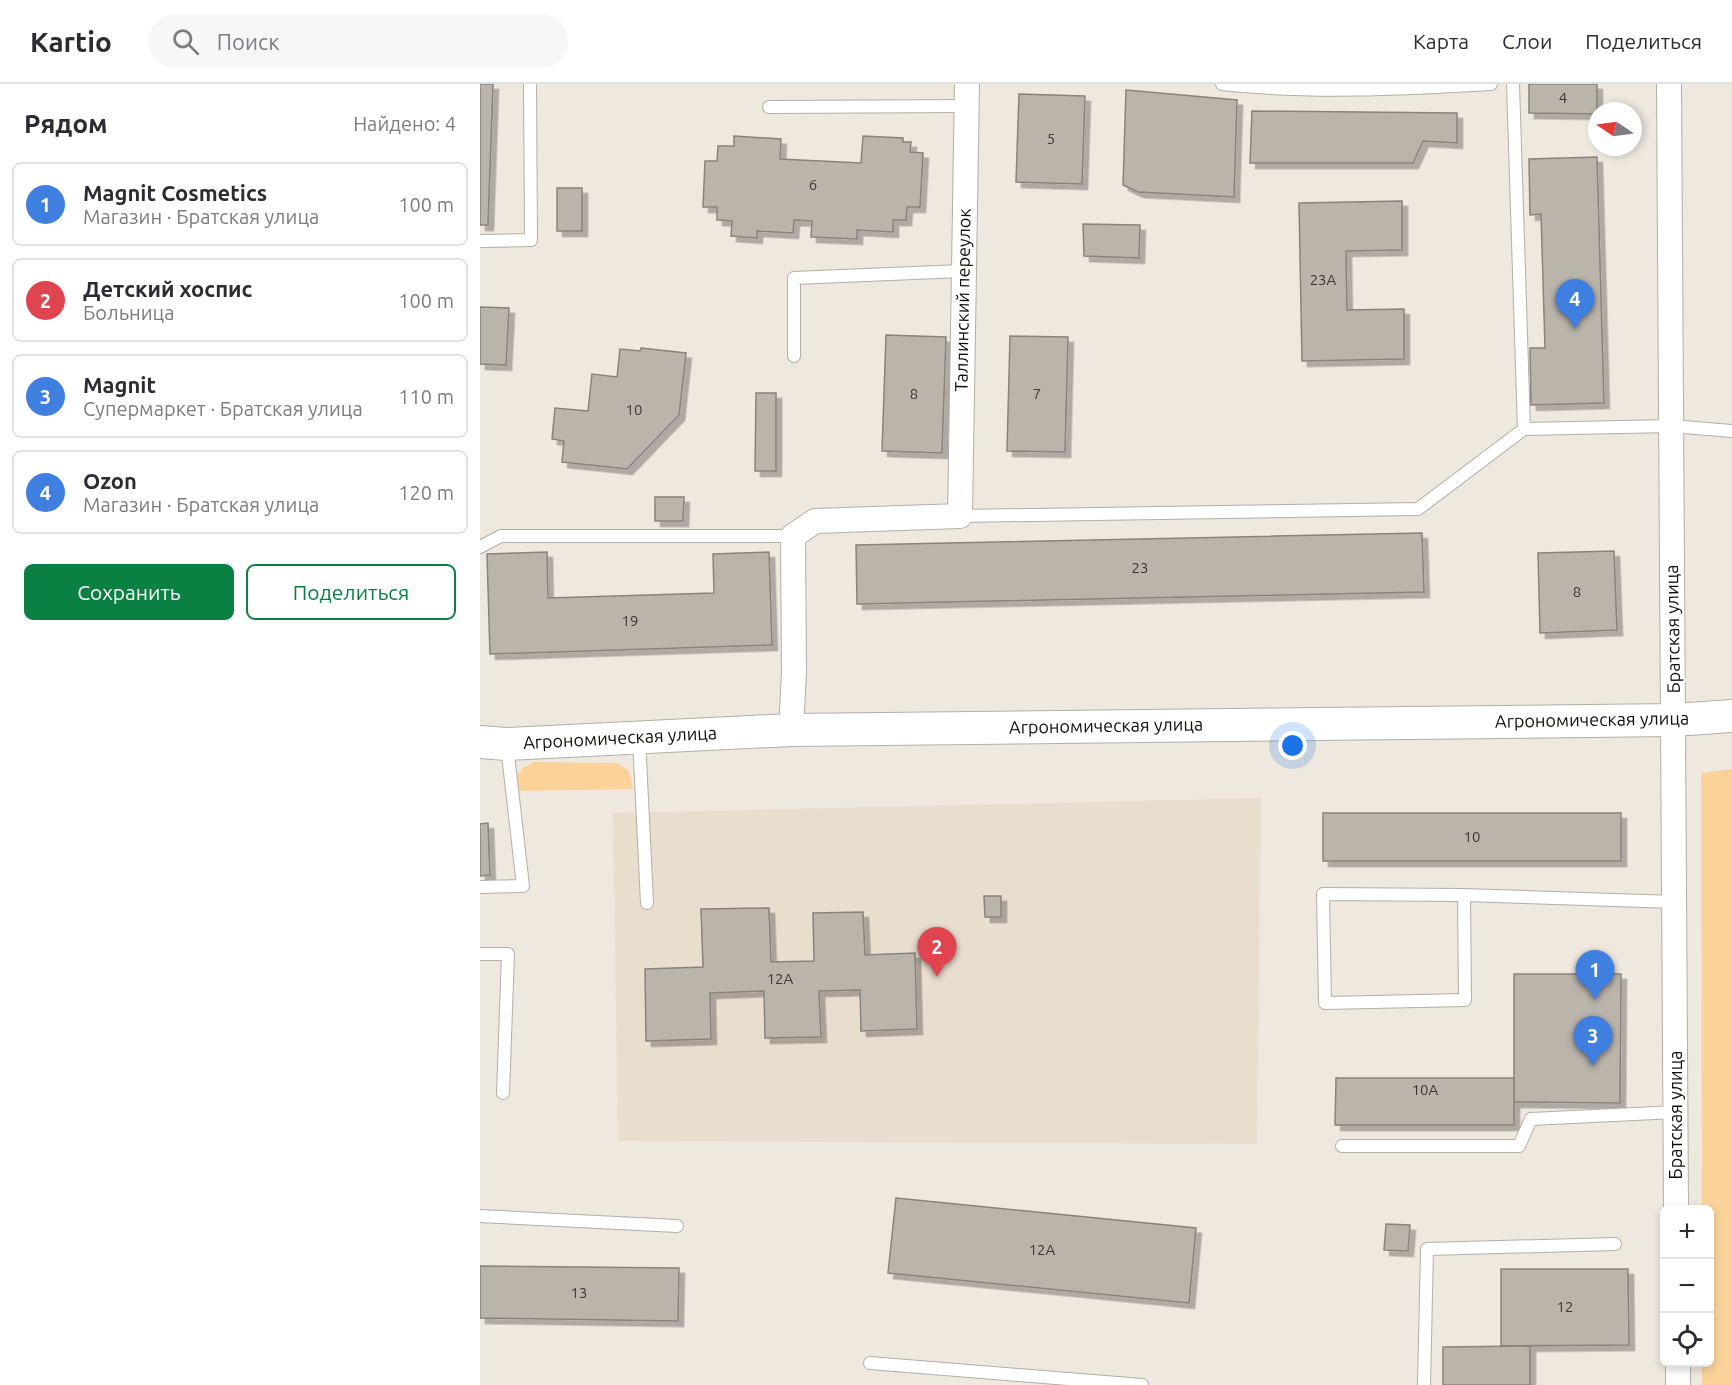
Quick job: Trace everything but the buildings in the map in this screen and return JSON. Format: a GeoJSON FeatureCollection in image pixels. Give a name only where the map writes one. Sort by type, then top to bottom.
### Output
{"type":"FeatureCollection","features":[{"type":"Feature","properties":{"kind":"street","name":"Братская улица"},"geometry":{"type":"LineString","coordinates":[[1669,84],[1676,1205]]}},
{"type":"Feature","properties":{"kind":"street","name":"Таллинский переулок"},"geometry":{"type":"LineString","coordinates":[[960,516],[962,271],[967,95]]}},
{"type":"Feature","properties":{"kind":"street"},"geometry":{"type":"LineString","coordinates":[[791,730],[794,672],[793,536],[815,521],[960,516]]}},
{"type":"Feature","properties":{"kind":"street","name":"Агрономическая улица"},"geometry":{"type":"LineString","coordinates":[[493,743],[791,730],[1674,720],[1732,716]]}},
{"type":"Feature","properties":{"kind":"street"},"geometry":{"type":"LineString","coordinates":[[1678,1367],[1678,1385]]}},
{"type":"Feature","properties":{"kind":"lane"},"geometry":{"type":"LineString","coordinates":[[480,241],[531,240],[530,84]]}},
{"type":"Feature","properties":{"kind":"lane"},"geometry":{"type":"LineString","coordinates":[[1222,84],[1250,87],[1396,89],[1491,84]]}},
{"type":"Feature","properties":{"kind":"lane"},"geometry":{"type":"LineString","coordinates":[[1513,84],[1524,429]]}},
{"type":"Feature","properties":{"kind":"lane"},"geometry":{"type":"LineString","coordinates":[[769,107],[967,95]]}},
{"type":"Feature","properties":{"kind":"lane"},"geometry":{"type":"LineString","coordinates":[[794,356],[794,278],[962,271]]}},
{"type":"Feature","properties":{"kind":"lane"},"geometry":{"type":"LineString","coordinates":[[960,516],[1418,509],[1524,429],[1671,426],[1732,431]]}},
{"type":"Feature","properties":{"kind":"lane"},"geometry":{"type":"LineString","coordinates":[[480,547],[501,536],[793,536]]}},
{"type":"Feature","properties":{"kind":"lane"},"geometry":{"type":"LineString","coordinates":[[639,738],[647,903]]}},
{"type":"Feature","properties":{"kind":"lane"},"geometry":{"type":"LineString","coordinates":[[480,887],[523,886],[493,743]]}},
{"type":"Feature","properties":{"kind":"lane"},"geometry":{"type":"LineString","coordinates":[[1464,895],[1465,1000],[1325,1003],[1323,894],[1464,895],[1675,902]]}},
{"type":"Feature","properties":{"kind":"lane"},"geometry":{"type":"LineString","coordinates":[[480,954],[508,954],[503,1093]]}},
{"type":"Feature","properties":{"kind":"lane"},"geometry":{"type":"LineString","coordinates":[[1342,1146],[1519,1146],[1531,1119],[1676,1112]]}},
{"type":"Feature","properties":{"kind":"lane"},"geometry":{"type":"LineString","coordinates":[[480,1216],[677,1226]]}},
{"type":"Feature","properties":{"kind":"lane"},"geometry":{"type":"LineString","coordinates":[[1424,1385],[1427,1249],[1615,1244]]}},
{"type":"Feature","properties":{"kind":"lane"},"geometry":{"type":"LineString","coordinates":[[870,1363],[1142,1385]]}},
{"type":"Feature","properties":{"kind":"shaded area"},"geometry":{"type":"Polygon","coordinates":[[[534,762],[617,763],[629,771],[633,789],[518,791],[517,775],[523,768],[534,762]]]}},
{"type":"Feature","properties":{"kind":"shaded area"},"geometry":{"type":"Polygon","coordinates":[[[1732,769],[1732,1385],[1702,1385],[1702,1367],[1714,1367],[1714,1205],[1702,1205],[1701,773],[1732,769]]]}},
{"type":"Feature","properties":{"kind":"shaded area"},"geometry":{"type":"Polygon","coordinates":[[[1261,798],[1257,1144],[618,1141],[613,813],[1261,798]]]}},
{"type":"Feature","properties":{"kind":"place","name":"Ozon"},"geometry":{"type":"Point","coordinates":[1575,329]}},
{"type":"Feature","properties":{"kind":"place","name":"Детский хоспис"},"geometry":{"type":"Point","coordinates":[937,977]}},
{"type":"Feature","properties":{"kind":"place","name":"Magnit Cosmetics"},"geometry":{"type":"Point","coordinates":[1595,1000]}},
{"type":"Feature","properties":{"kind":"place","name":"Magnit"},"geometry":{"type":"Point","coordinates":[1593,1066]}}]}
